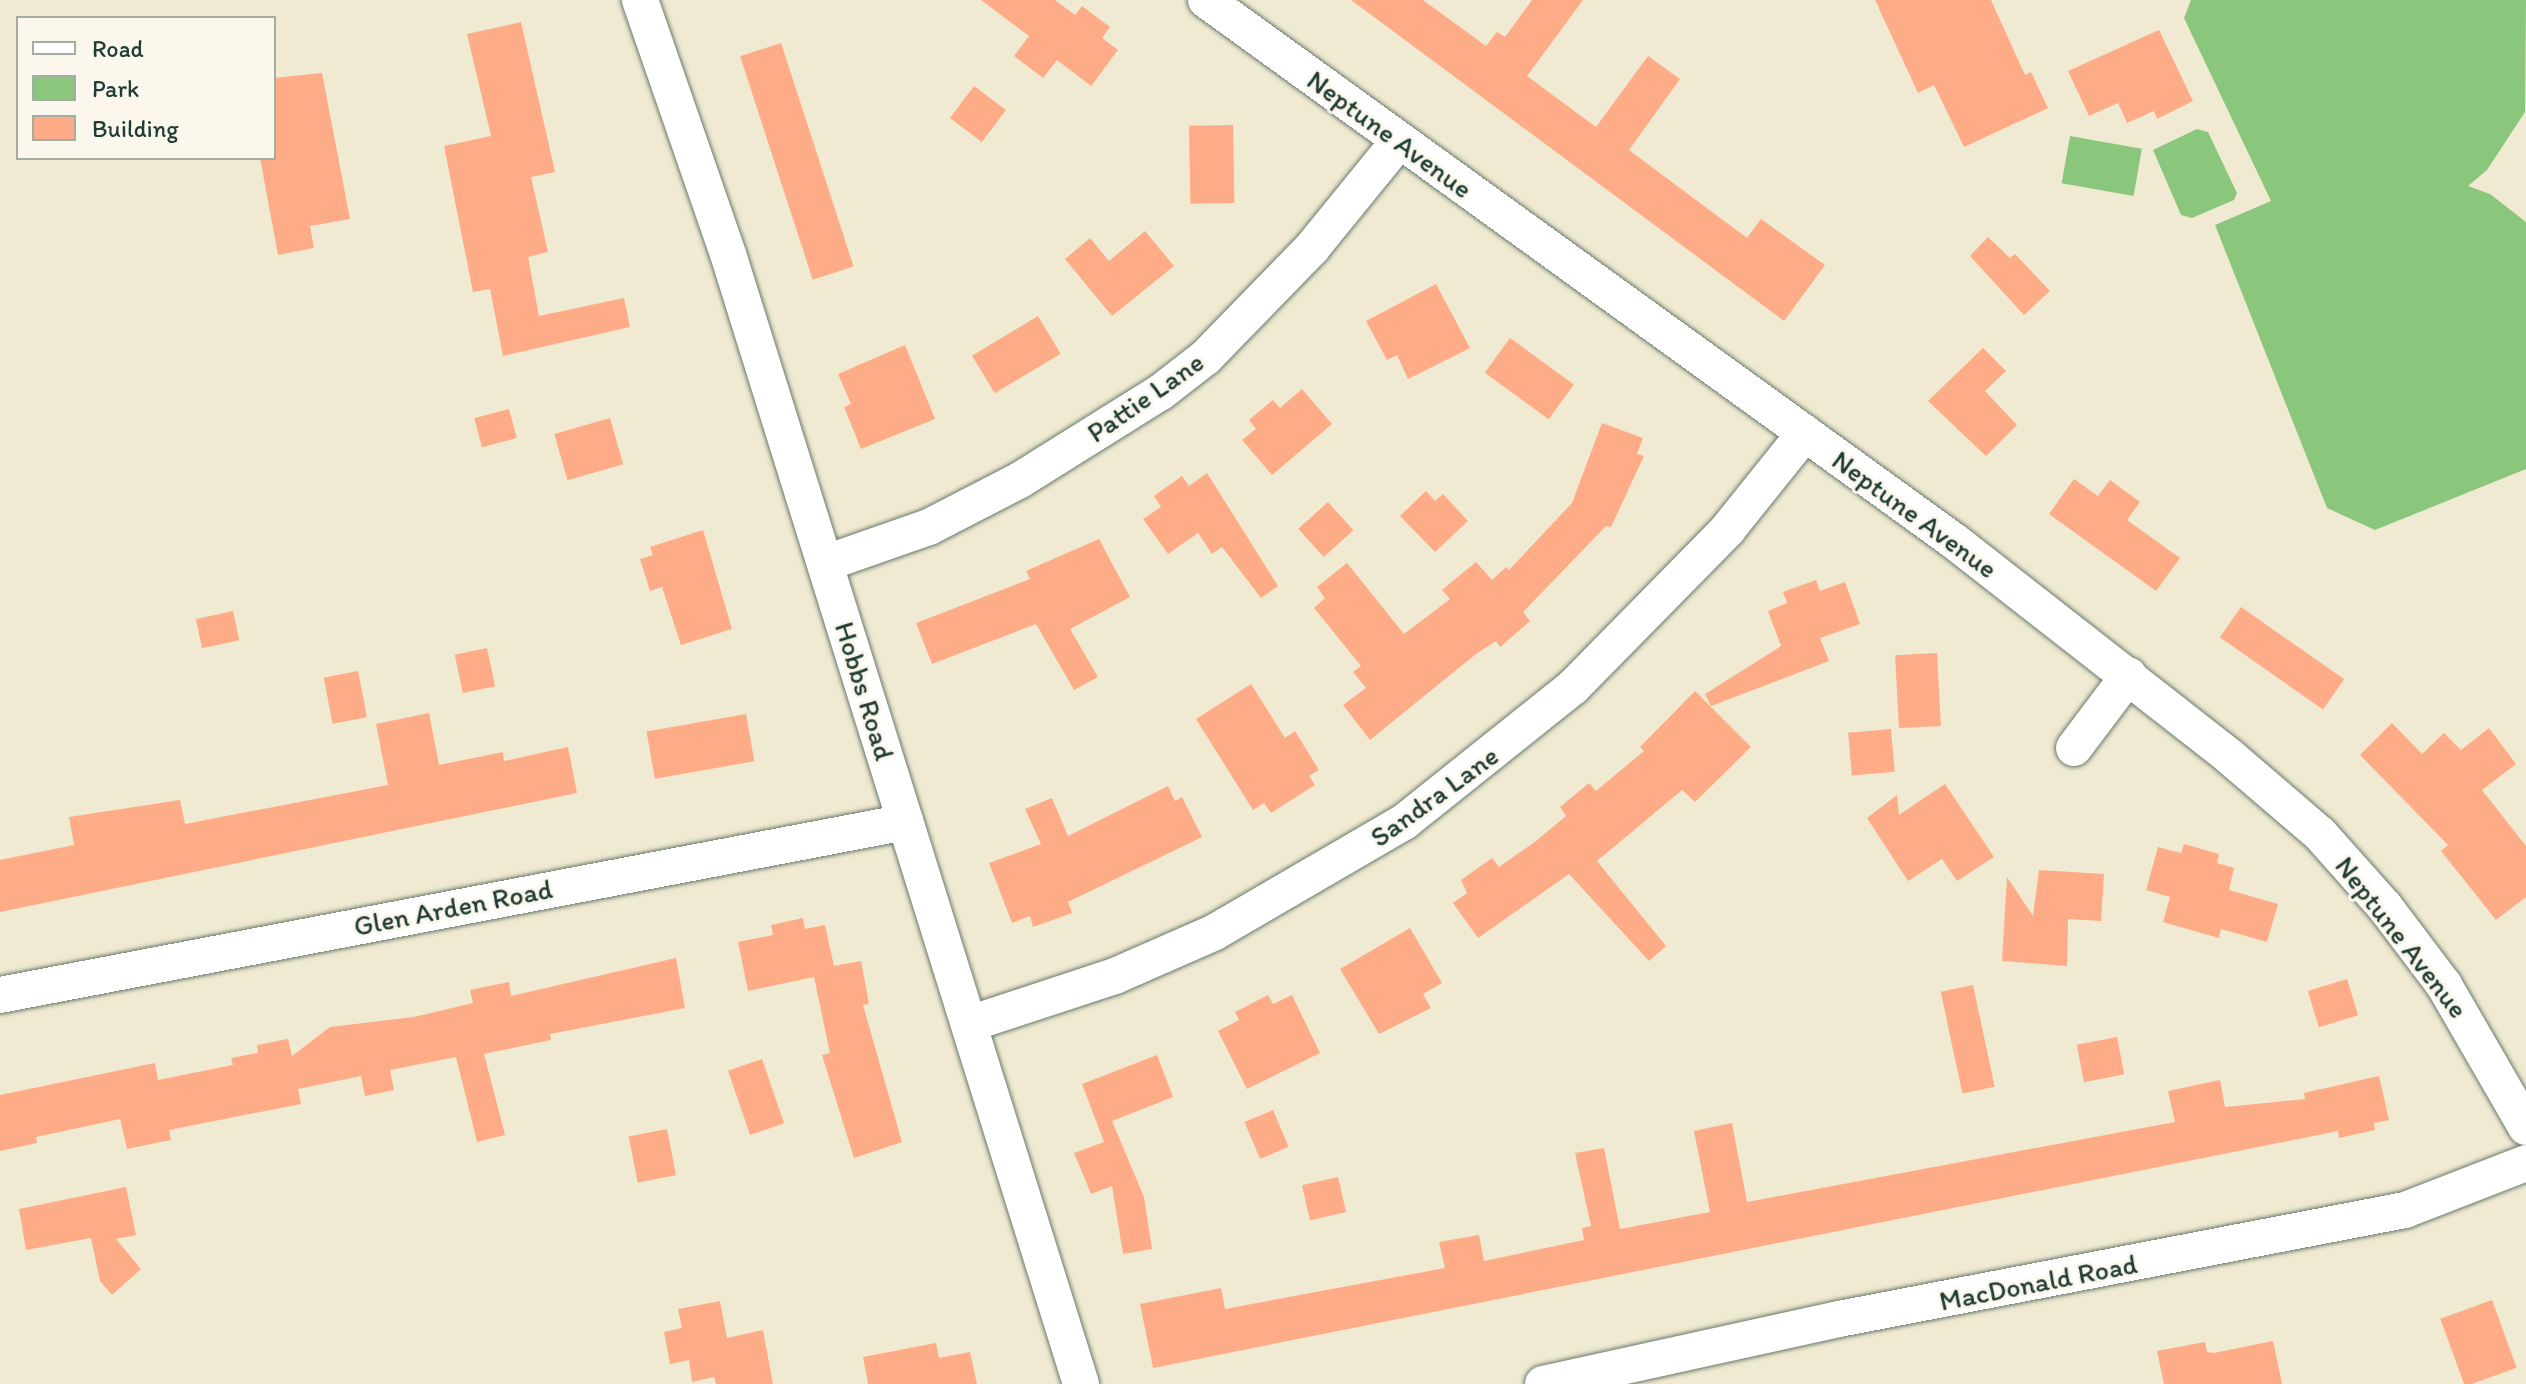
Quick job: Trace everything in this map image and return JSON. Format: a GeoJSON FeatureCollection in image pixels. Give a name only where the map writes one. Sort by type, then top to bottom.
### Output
{"type":"FeatureCollection","features":[{"type":"Feature","properties":{"kind":"street","name":"Hobbs Road"},"geometry":{"type":"LineString","coordinates":[[640,0],[826,563],[1081,1384]]}},
{"type":"Feature","properties":{"kind":"street","name":"Neptune Avenue"},"geometry":{"type":"LineString","coordinates":[[1206,0],[1805,433],[2129,675],[2320,834],[2385,907],[2444,985],[2526,1127]]}},
{"type":"Feature","properties":{"kind":"street","name":"Pattie Lane"},"geometry":{"type":"LineString","coordinates":[[826,563],[955,513],[1020,480],[1161,392],[1206,357],[1312,248],[1399,141]]}},
{"type":"Feature","properties":{"kind":"street","name":"Sandra Lane"},"geometry":{"type":"LineString","coordinates":[[969,1024],[1115,976],[1215,932],[1293,891],[1404,822],[1584,677],[1728,529],[1805,433]]}},
{"type":"Feature","properties":{"kind":"street"},"geometry":{"type":"LineString","coordinates":[[2074,748],[2129,675]]}},
{"type":"Feature","properties":{"kind":"street","name":"Glen Arden Road"},"geometry":{"type":"LineString","coordinates":[[0,995],[906,822]]}},
{"type":"Feature","properties":{"kind":"street","name":"MacDonald Road"},"geometry":{"type":"LineString","coordinates":[[1543,1384],[1839,1319],[2405,1210],[2526,1163]]}},
{"type":"Feature","properties":{"kind":"green space"},"geometry":{"type":"Polygon","coordinates":[[[2191,0],[2526,0],[2525,112],[2487,170],[2468,186],[2490,194],[2526,222],[2526,469],[2375,530],[2327,508],[2215,225],[2271,201],[2184,18],[2191,0]]]}},
{"type":"Feature","properties":{"kind":"green space"},"geometry":{"type":"Polygon","coordinates":[[[2197,129],[2208,132],[2237,193],[2234,200],[2192,218],[2181,215],[2153,150],[2197,129]]]}},
{"type":"Feature","properties":{"kind":"green space"},"geometry":{"type":"Polygon","coordinates":[[[2070,136],[2142,149],[2134,196],[2062,183],[2070,136]]]}},
{"type":"Feature","properties":{"kind":"building"},"geometry":{"type":"Polygon","coordinates":[[[981,0],[1055,0],[1075,15],[1082,6],[1110,27],[1102,38],[1118,50],[1091,86],[1057,60],[1043,78],[1014,56],[1029,36],[981,0]]]}},
{"type":"Feature","properties":{"kind":"building"},"geometry":{"type":"Polygon","coordinates":[[[1351,0],[1423,0],[1486,46],[1497,32],[1505,37],[1532,0],[1583,0],[1527,76],[1596,127],[1648,56],[1680,79],[1629,150],[1747,238],[1761,219],[1825,265],[1784,321],[1351,0]]]}},
{"type":"Feature","properties":{"kind":"building"},"geometry":{"type":"Polygon","coordinates":[[[1875,0],[1991,0],[2025,75],[2031,72],[2048,108],[1964,147],[1934,85],[1918,93],[1875,0]]]}},
{"type":"Feature","properties":{"kind":"building"},"geometry":{"type":"Polygon","coordinates":[[[521,22],[555,172],[531,177],[548,252],[528,257],[539,316],[624,298],[630,327],[503,356],[490,289],[473,292],[444,146],[491,136],[467,34],[521,22]]]}},
{"type":"Feature","properties":{"kind":"building"},"geometry":{"type":"Polygon","coordinates":[[[2159,30],[2193,101],[2157,119],[2154,111],[2127,123],[2118,103],[2089,116],[2068,71],[2159,30]]]}},
{"type":"Feature","properties":{"kind":"building"},"geometry":{"type":"Polygon","coordinates":[[[781,43],[854,266],[813,280],[740,56],[781,43]]]}},
{"type":"Feature","properties":{"kind":"building"},"geometry":{"type":"Polygon","coordinates":[[[322,73],[350,219],[310,226],[314,248],[278,255],[260,160],[276,160],[276,78],[322,73]]]}},
{"type":"Feature","properties":{"kind":"building"},"geometry":{"type":"Polygon","coordinates":[[[974,86],[1006,110],[982,142],[950,118],[974,86]]]}},
{"type":"Feature","properties":{"kind":"building"},"geometry":{"type":"Polygon","coordinates":[[[1233,125],[1234,203],[1190,204],[1189,126],[1233,125]]]}},
{"type":"Feature","properties":{"kind":"building"},"geometry":{"type":"Polygon","coordinates":[[[1145,231],[1174,266],[1112,316],[1065,259],[1090,238],[1109,261],[1145,231]]]}},
{"type":"Feature","properties":{"kind":"building"},"geometry":{"type":"Polygon","coordinates":[[[1988,237],[2010,258],[2015,254],[2050,291],[2024,315],[1970,256],[1988,237]]]}},
{"type":"Feature","properties":{"kind":"building"},"geometry":{"type":"Polygon","coordinates":[[[1436,284],[1470,348],[1408,379],[1397,355],[1387,360],[1366,321],[1436,284]]]}},
{"type":"Feature","properties":{"kind":"building"},"geometry":{"type":"Polygon","coordinates":[[[1038,316],[1061,354],[995,393],[972,356],[1038,316]]]}},
{"type":"Feature","properties":{"kind":"building"},"geometry":{"type":"Polygon","coordinates":[[[1510,338],[1574,384],[1549,419],[1485,373],[1510,338]]]}},
{"type":"Feature","properties":{"kind":"building"},"geometry":{"type":"Polygon","coordinates":[[[905,345],[935,419],[861,449],[844,407],[851,404],[838,374],[905,345]]]}},
{"type":"Feature","properties":{"kind":"building"},"geometry":{"type":"Polygon","coordinates":[[[1983,348],[2006,371],[1985,391],[2017,425],[1986,456],[1928,401],[1983,348]]]}},
{"type":"Feature","properties":{"kind":"building"},"geometry":{"type":"Polygon","coordinates":[[[1302,389],[1332,424],[1272,475],[1242,440],[1256,429],[1249,420],[1273,400],[1280,408],[1302,389]]]}},
{"type":"Feature","properties":{"kind":"building"},"geometry":{"type":"Polygon","coordinates":[[[509,409],[517,438],[482,447],[474,418],[509,409]]]}},
{"type":"Feature","properties":{"kind":"building"},"geometry":{"type":"Polygon","coordinates":[[[610,418],[623,464],[567,480],[554,434],[610,418]]]}},
{"type":"Feature","properties":{"kind":"building"},"geometry":{"type":"Polygon","coordinates":[[[1602,423],[1643,438],[1637,454],[1644,456],[1611,527],[1606,526],[1523,612],[1530,621],[1500,647],[1496,641],[1476,654],[1370,740],[1343,705],[1366,688],[1353,672],[1361,666],[1314,608],[1325,598],[1317,587],[1347,563],[1404,634],[1450,599],[1442,590],[1476,562],[1492,580],[1506,567],[1509,570],[1572,503],[1602,423]]]}},
{"type":"Feature","properties":{"kind":"building"},"geometry":{"type":"Polygon","coordinates":[[[1207,473],[1278,586],[1261,598],[1222,547],[1212,554],[1198,533],[1168,554],[1143,519],[1161,507],[1154,496],[1182,476],[1189,486],[1207,473]]]}},
{"type":"Feature","properties":{"kind":"building"},"geometry":{"type":"Polygon","coordinates":[[[2074,479],[2098,496],[2110,480],[2140,502],[2127,520],[2180,558],[2156,591],[2049,514],[2074,479]]]}},
{"type":"Feature","properties":{"kind":"building"},"geometry":{"type":"Polygon","coordinates":[[[1426,491],[1435,501],[1443,494],[1468,521],[1435,552],[1400,516],[1426,491]]]}},
{"type":"Feature","properties":{"kind":"building"},"geometry":{"type":"Polygon","coordinates":[[[1328,502],[1353,530],[1324,557],[1298,529],[1328,502]]]}},
{"type":"Feature","properties":{"kind":"building"},"geometry":{"type":"Polygon","coordinates":[[[703,530],[732,629],[681,645],[662,587],[650,591],[640,559],[653,555],[650,547],[703,530]]]}},
{"type":"Feature","properties":{"kind":"building"},"geometry":{"type":"Polygon","coordinates":[[[1099,539],[1130,597],[1070,629],[1098,677],[1074,690],[1036,624],[932,664],[916,623],[1030,579],[1026,571],[1099,539]]]}},
{"type":"Feature","properties":{"kind":"building"},"geometry":{"type":"Polygon","coordinates":[[[1816,580],[1820,591],[1845,582],[1860,624],[1820,638],[1829,661],[1711,706],[1705,694],[1781,646],[1768,611],[1787,603],[1783,592],[1816,580]]]}},
{"type":"Feature","properties":{"kind":"building"},"geometry":{"type":"Polygon","coordinates":[[[2241,607],[2344,679],[2323,710],[2220,637],[2241,607]]]}},
{"type":"Feature","properties":{"kind":"building"},"geometry":{"type":"Polygon","coordinates":[[[233,611],[239,640],[202,648],[196,619],[233,611]]]}},
{"type":"Feature","properties":{"kind":"building"},"geometry":{"type":"Polygon","coordinates":[[[487,648],[495,686],[463,693],[455,655],[487,648]]]}},
{"type":"Feature","properties":{"kind":"building"},"geometry":{"type":"Polygon","coordinates":[[[1937,653],[1941,726],[1899,728],[1895,655],[1937,653]]]}},
{"type":"Feature","properties":{"kind":"building"},"geometry":{"type":"Polygon","coordinates":[[[358,671],[367,717],[333,724],[324,678],[358,671]]]}},
{"type":"Feature","properties":{"kind":"building"},"geometry":{"type":"Polygon","coordinates":[[[1251,684],[1285,738],[1295,731],[1319,770],[1309,776],[1315,785],[1271,813],[1264,803],[1253,810],[1196,719],[1251,684]]]}},
{"type":"Feature","properties":{"kind":"building"},"geometry":{"type":"Polygon","coordinates":[[[1695,691],[1751,747],[1695,802],[1682,790],[1597,861],[1666,946],[1649,961],[1569,874],[1478,938],[1453,903],[1467,893],[1461,880],[1492,858],[1499,867],[1536,841],[1566,816],[1560,807],[1589,783],[1596,791],[1644,751],[1640,747],[1695,691]]]}},
{"type":"Feature","properties":{"kind":"building"},"geometry":{"type":"Polygon","coordinates":[[[429,713],[439,765],[503,752],[504,761],[568,747],[577,793],[0,912],[0,860],[74,845],[69,817],[180,800],[185,824],[388,785],[376,724],[429,713]]]}},
{"type":"Feature","properties":{"kind":"building"},"geometry":{"type":"Polygon","coordinates":[[[746,714],[754,761],[655,779],[647,732],[746,714]]]}},
{"type":"Feature","properties":{"kind":"building"},"geometry":{"type":"Polygon","coordinates":[[[2392,723],[2422,754],[2444,733],[2461,750],[2489,728],[2516,764],[2482,790],[2526,846],[2526,897],[2496,920],[2441,851],[2448,845],[2360,755],[2392,723]]]}},
{"type":"Feature","properties":{"kind":"building"},"geometry":{"type":"Polygon","coordinates":[[[1891,729],[1895,772],[1852,776],[1848,733],[1891,729]]]}},
{"type":"Feature","properties":{"kind":"building"},"geometry":{"type":"Polygon","coordinates":[[[1945,784],[1994,857],[1957,881],[1942,859],[1908,881],[1867,818],[1897,795],[1899,815],[1945,784]]]}},
{"type":"Feature","properties":{"kind":"building"},"geometry":{"type":"Polygon","coordinates":[[[1168,786],[1175,801],[1182,797],[1202,837],[1068,902],[1072,913],[1033,927],[1030,916],[1012,923],[989,863],[1041,844],[1025,809],[1052,798],[1068,836],[1168,786]]]}},
{"type":"Feature","properties":{"kind":"building"},"geometry":{"type":"Polygon","coordinates":[[[2184,844],[2219,854],[2217,863],[2234,868],[2229,890],[2278,904],[2267,942],[2221,929],[2219,938],[2163,922],[2170,897],[2146,890],[2158,847],[2181,853],[2184,844]]]}},
{"type":"Feature","properties":{"kind":"building"},"geometry":{"type":"Polygon","coordinates":[[[2039,870],[2104,874],[2101,921],[2068,919],[2067,966],[2002,961],[2007,877],[2033,916],[2039,870]]]}},
{"type":"Feature","properties":{"kind":"building"},"geometry":{"type":"Polygon","coordinates":[[[803,918],[805,929],[825,925],[834,966],[861,961],[869,1004],[863,1005],[902,1142],[854,1158],[822,1055],[830,1053],[814,977],[748,991],[738,942],[773,935],[771,925],[803,918]]]}},
{"type":"Feature","properties":{"kind":"building"},"geometry":{"type":"Polygon","coordinates":[[[1410,928],[1442,983],[1423,994],[1431,1008],[1379,1034],[1340,969],[1410,928]]]}},
{"type":"Feature","properties":{"kind":"building"},"geometry":{"type":"Polygon","coordinates":[[[676,958],[685,1008],[550,1034],[551,1040],[484,1054],[505,1135],[477,1142],[456,1057],[390,1070],[394,1090],[365,1096],[361,1076],[298,1089],[301,1104],[169,1130],[171,1140],[127,1149],[120,1119],[36,1137],[37,1143],[0,1151],[0,1095],[155,1063],[158,1080],[233,1065],[231,1058],[258,1053],[257,1045],[288,1039],[292,1056],[330,1027],[414,1017],[473,1003],[470,990],[509,982],[511,996],[676,958]]]}},
{"type":"Feature","properties":{"kind":"building"},"geometry":{"type":"Polygon","coordinates":[[[2347,979],[2358,1015],[2319,1027],[2308,991],[2347,979]]]}},
{"type":"Feature","properties":{"kind":"building"},"geometry":{"type":"Polygon","coordinates":[[[1973,985],[1995,1087],[1962,1094],[1941,992],[1973,985]]]}},
{"type":"Feature","properties":{"kind":"building"},"geometry":{"type":"Polygon","coordinates":[[[1268,995],[1273,1004],[1292,995],[1320,1053],[1247,1089],[1218,1031],[1239,1020],[1235,1012],[1268,995]]]}},
{"type":"Feature","properties":{"kind":"building"},"geometry":{"type":"Polygon","coordinates":[[[2117,1037],[2124,1074],[2084,1082],[2077,1045],[2117,1037]]]}},
{"type":"Feature","properties":{"kind":"building"},"geometry":{"type":"Polygon","coordinates":[[[1157,1055],[1173,1097],[1112,1121],[1144,1197],[1152,1249],[1123,1254],[1112,1186],[1091,1194],[1074,1153],[1104,1142],[1082,1084],[1157,1055]]]}},
{"type":"Feature","properties":{"kind":"building"},"geometry":{"type":"Polygon","coordinates":[[[762,1059],[784,1123],[750,1135],[728,1071],[762,1059]]]}},
{"type":"Feature","properties":{"kind":"building"},"geometry":{"type":"Polygon","coordinates":[[[2379,1076],[2389,1120],[2374,1123],[2375,1130],[2339,1138],[2338,1131],[1153,1368],[1140,1304],[1221,1288],[1225,1309],[1445,1268],[1439,1242],[1479,1235],[1484,1261],[1584,1240],[1582,1228],[1591,1226],[1575,1153],[1604,1148],[1620,1229],[1710,1212],[1694,1131],[1732,1123],[1747,1202],[2175,1122],[2168,1091],[2220,1080],[2225,1107],[2305,1099],[2304,1093],[2379,1076]]]}},
{"type":"Feature","properties":{"kind":"building"},"geometry":{"type":"Polygon","coordinates":[[[1273,1110],[1289,1147],[1260,1159],[1244,1122],[1273,1110]]]}},
{"type":"Feature","properties":{"kind":"building"},"geometry":{"type":"Polygon","coordinates":[[[667,1129],[676,1175],[638,1183],[629,1136],[667,1129]]]}},
{"type":"Feature","properties":{"kind":"building"},"geometry":{"type":"Polygon","coordinates":[[[1338,1177],[1346,1212],[1310,1220],[1302,1185],[1338,1177]]]}},
{"type":"Feature","properties":{"kind":"building"},"geometry":{"type":"Polygon","coordinates":[[[126,1187],[136,1235],[116,1239],[141,1269],[112,1295],[100,1281],[91,1238],[26,1250],[19,1209],[126,1187]]]}},
{"type":"Feature","properties":{"kind":"building"},"geometry":{"type":"Polygon","coordinates":[[[2492,1300],[2517,1368],[2464,1384],[2440,1319],[2492,1300]]]}},
{"type":"Feature","properties":{"kind":"building"},"geometry":{"type":"Polygon","coordinates":[[[720,1301],[727,1338],[763,1330],[773,1384],[716,1384],[714,1377],[692,1382],[689,1360],[670,1364],[664,1332],[682,1328],[678,1309],[720,1301]]]}},
{"type":"Feature","properties":{"kind":"building"},"geometry":{"type":"Polygon","coordinates":[[[2273,1341],[2282,1384],[2164,1384],[2157,1351],[2205,1342],[2207,1352],[2214,1353],[2273,1341]]]}},
{"type":"Feature","properties":{"kind":"building"},"geometry":{"type":"Polygon","coordinates":[[[936,1343],[939,1358],[970,1352],[977,1384],[868,1384],[863,1357],[936,1343]]]}}]}
